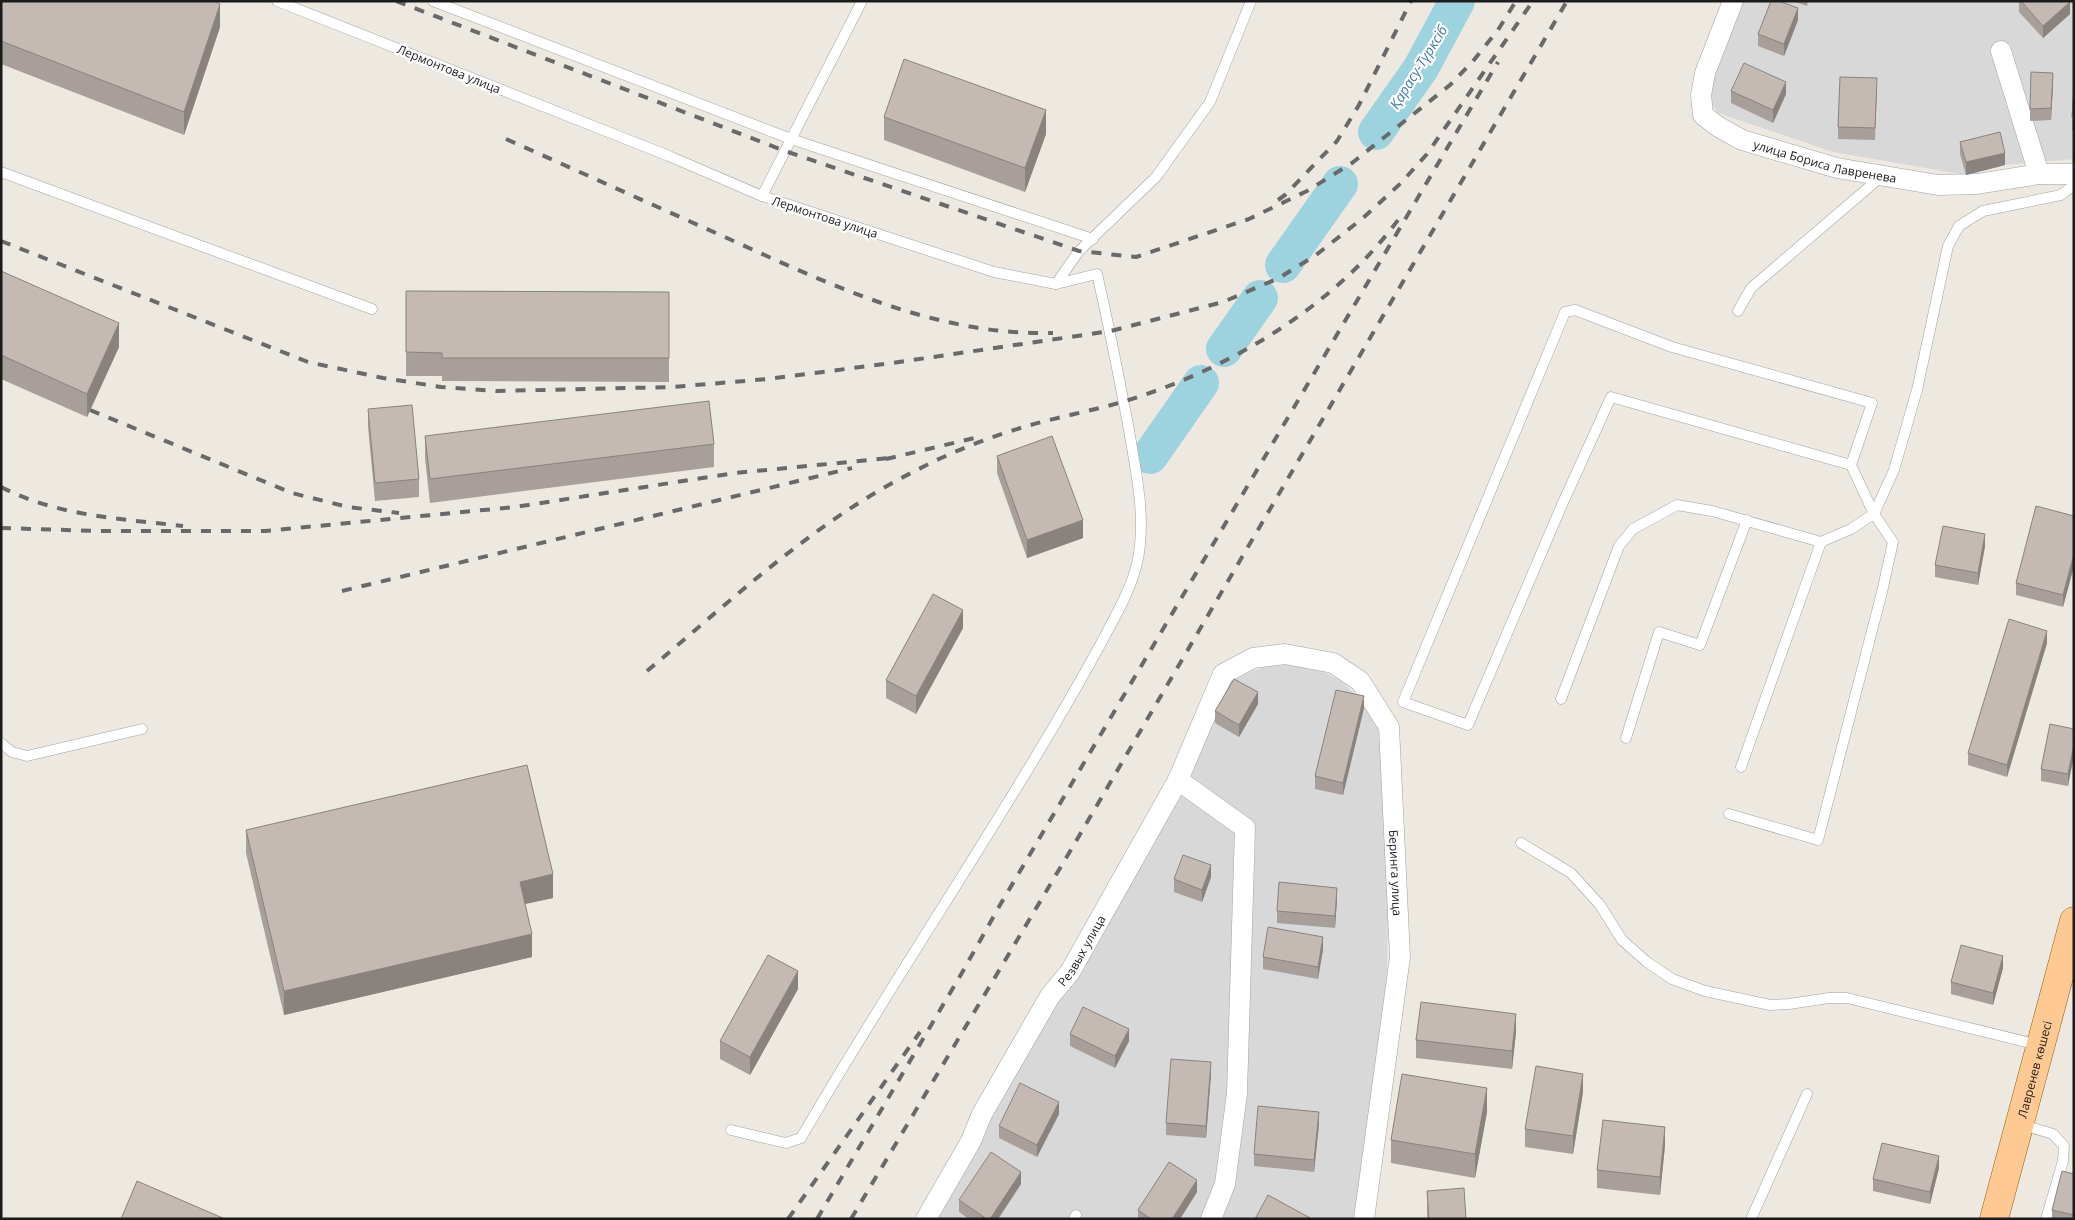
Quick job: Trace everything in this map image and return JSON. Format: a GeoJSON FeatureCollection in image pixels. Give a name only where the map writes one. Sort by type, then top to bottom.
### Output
{"type":"FeatureCollection","features":[{"type":"Feature","properties":{"kind":"main road","name":"Лавренев көшесі"},"geometry":{"type":"LineString","coordinates":[[1994,1219],[2074,921]]}},
{"type":"Feature","properties":{"kind":"street","name":"улица Бориса Лавренева"},"geometry":{"type":"LineString","coordinates":[[1733,1],[1705,73],[1702,95],[1703,115],[1717,126],[1742,140],[1838,168],[1938,185],[1977,184],[2039,174],[2074,174]]}},
{"type":"Feature","properties":{"kind":"street"},"geometry":{"type":"LineString","coordinates":[[2001,51],[2039,174]]}},
{"type":"Feature","properties":{"kind":"street","name":"Беринга улица"},"geometry":{"type":"LineString","coordinates":[[1223,674],[1253,658],[1286,654],[1333,664],[1360,681],[1389,727],[1400,957],[1364,1219]]}},
{"type":"Feature","properties":{"kind":"street","name":"Резвых улица"},"geometry":{"type":"LineString","coordinates":[[926,1219],[971,1142],[982,1114],[1050,996],[1070,972],[1178,780],[1223,674]]}},
{"type":"Feature","properties":{"kind":"street"},"geometry":{"type":"LineString","coordinates":[[1178,780],[1245,828],[1237,1094],[1225,1184],[1211,1219]]}},
{"type":"Feature","properties":{"kind":"lane","name":"Лермонтова улица"},"geometry":{"type":"LineString","coordinates":[[277,1],[669,156],[762,196],[994,272],[1056,284]]}},
{"type":"Feature","properties":{"kind":"lane"},"geometry":{"type":"LineString","coordinates":[[433,1],[791,139],[1093,239]]}},
{"type":"Feature","properties":{"kind":"lane"},"geometry":{"type":"LineString","coordinates":[[762,196],[862,1]]}},
{"type":"Feature","properties":{"kind":"lane"},"geometry":{"type":"LineString","coordinates":[[1056,284],[1079,251],[1156,178],[1210,102],[1251,1]]}},
{"type":"Feature","properties":{"kind":"lane"},"geometry":{"type":"LineString","coordinates":[[1,172],[372,309]]}},
{"type":"Feature","properties":{"kind":"lane"},"geometry":{"type":"LineString","coordinates":[[1738,311],[1752,288],[1883,176]]}},
{"type":"Feature","properties":{"kind":"lane"},"geometry":{"type":"LineString","coordinates":[[1561,698],[1619,546],[1633,529],[1677,505],[1712,510],[1821,542],[1850,529],[1874,514],[1894,470],[1917,390],[1948,246],[1960,226],[1983,211],[2061,195],[2074,186]]}},
{"type":"Feature","properties":{"kind":"lane"},"geometry":{"type":"LineString","coordinates":[[731,1130],[786,1143],[801,1138],[854,1046],[962,879],[1030,767],[1089,666],[1130,586],[1138,560],[1141,531],[1140,499],[1111,331],[1096,274],[1056,284]]}},
{"type":"Feature","properties":{"kind":"lane"},"geometry":{"type":"LineString","coordinates":[[1728,814],[1818,840],[1882,592],[1893,542],[1874,514],[1851,465],[1872,403],[1672,347],[1575,310],[1566,312],[1403,702],[1468,725],[1561,506],[1611,397],[1851,465]]}},
{"type":"Feature","properties":{"kind":"lane"},"geometry":{"type":"LineString","coordinates":[[1626,738],[1659,632],[1700,645],[1747,520]]}},
{"type":"Feature","properties":{"kind":"lane"},"geometry":{"type":"LineString","coordinates":[[1741,767],[1821,542]]}},
{"type":"Feature","properties":{"kind":"lane"},"geometry":{"type":"LineString","coordinates":[[1,743],[12,752],[27,756],[142,729]]}},
{"type":"Feature","properties":{"kind":"lane"},"geometry":{"type":"LineString","coordinates":[[1520,843],[1571,873],[1600,905],[1622,940],[1647,962],[1672,979],[1705,991],[1770,1005],[1829,998],[1847,998],[2040,1045]]}},
{"type":"Feature","properties":{"kind":"lane"},"geometry":{"type":"LineString","coordinates":[[1751,1219],[1807,1094]]}},
{"type":"Feature","properties":{"kind":"lane"},"geometry":{"type":"LineString","coordinates":[[2019,1124],[2052,1134],[2064,1146],[2063,1161],[2046,1219]]}},
{"type":"Feature","properties":{"kind":"shaded area"},"geometry":{"type":"Polygon","coordinates":[[[1741,1],[2074,1],[2074,159],[2005,165],[1966,175],[1833,152],[1718,113],[1710,102],[1710,81],[1741,1]]]}},
{"type":"Feature","properties":{"kind":"shaded area"},"geometry":{"type":"Polygon","coordinates":[[[1271,663],[1310,665],[1341,681],[1366,705],[1383,740],[1388,920],[1386,1013],[1356,1219],[937,1219],[985,1136],[986,1120],[1232,681],[1271,663]]]}},
{"type":"Feature","properties":{"kind":"building"},"geometry":{"type":"Polygon","coordinates":[[[1,1],[214,1],[220,4],[184,112],[1,41],[1,1]]]}},
{"type":"Feature","properties":{"kind":"building"},"geometry":{"type":"Polygon","coordinates":[[[1771,1],[1779,1],[1798,8],[1784,44],[1758,34],[1771,1]]]}},
{"type":"Feature","properties":{"kind":"building"},"geometry":{"type":"Polygon","coordinates":[[[2021,1],[2069,1],[2070,2],[2043,26],[2021,1]]]}},
{"type":"Feature","properties":{"kind":"building"},"geometry":{"type":"Polygon","coordinates":[[[904,59],[1046,110],[1025,168],[884,117],[904,59]]]}},
{"type":"Feature","properties":{"kind":"building"},"geometry":{"type":"Polygon","coordinates":[[[1744,63],[1786,82],[1773,110],[1731,91],[1744,63]]]}},
{"type":"Feature","properties":{"kind":"building"},"geometry":{"type":"Polygon","coordinates":[[[2031,72],[2053,73],[2051,108],[2030,109],[2031,72]]]}},
{"type":"Feature","properties":{"kind":"building"},"geometry":{"type":"Polygon","coordinates":[[[1840,77],[1877,78],[1875,128],[1838,127],[1840,77]]]}},
{"type":"Feature","properties":{"kind":"building"},"geometry":{"type":"Polygon","coordinates":[[[2074,85],[2074,117],[2072,117],[2074,85]]]}},
{"type":"Feature","properties":{"kind":"building"},"geometry":{"type":"Polygon","coordinates":[[[2000,132],[2005,153],[1966,162],[1960,142],[2000,132]]]}},
{"type":"Feature","properties":{"kind":"building"},"geometry":{"type":"Polygon","coordinates":[[[1,271],[119,323],[87,394],[1,355],[1,271]]]}},
{"type":"Feature","properties":{"kind":"building"},"geometry":{"type":"Polygon","coordinates":[[[406,291],[669,292],[669,358],[442,358],[442,353],[406,352],[406,291]]]}},
{"type":"Feature","properties":{"kind":"building"},"geometry":{"type":"Polygon","coordinates":[[[709,401],[714,444],[430,479],[425,436],[709,401]]]}},
{"type":"Feature","properties":{"kind":"building"},"geometry":{"type":"Polygon","coordinates":[[[412,405],[419,479],[375,483],[368,409],[412,405]]]}},
{"type":"Feature","properties":{"kind":"building"},"geometry":{"type":"Polygon","coordinates":[[[1052,436],[1083,520],[1027,540],[997,456],[1052,436]]]}},
{"type":"Feature","properties":{"kind":"building"},"geometry":{"type":"Polygon","coordinates":[[[2036,506],[2074,516],[2074,554],[2063,595],[2016,583],[2036,506]]]}},
{"type":"Feature","properties":{"kind":"building"},"geometry":{"type":"Polygon","coordinates":[[[1943,526],[1985,534],[1978,573],[1935,565],[1943,526]]]}},
{"type":"Feature","properties":{"kind":"building"},"geometry":{"type":"Polygon","coordinates":[[[933,594],[963,610],[916,696],[886,680],[933,594]]]}},
{"type":"Feature","properties":{"kind":"building"},"geometry":{"type":"Polygon","coordinates":[[[2009,619],[2047,631],[2007,765],[1968,753],[2009,619]]]}},
{"type":"Feature","properties":{"kind":"building"},"geometry":{"type":"Polygon","coordinates":[[[1234,679],[1258,692],[1239,725],[1215,711],[1234,679]]]}},
{"type":"Feature","properties":{"kind":"building"},"geometry":{"type":"Polygon","coordinates":[[[1336,690],[1364,696],[1343,783],[1315,776],[1336,690]]]}},
{"type":"Feature","properties":{"kind":"building"},"geometry":{"type":"Polygon","coordinates":[[[2050,724],[2074,729],[2074,744],[2068,774],[2041,769],[2050,724]]]}},
{"type":"Feature","properties":{"kind":"building"},"geometry":{"type":"Polygon","coordinates":[[[527,765],[553,874],[520,882],[532,934],[284,991],[246,830],[527,765]]]}},
{"type":"Feature","properties":{"kind":"building"},"geometry":{"type":"Polygon","coordinates":[[[1183,855],[1211,865],[1202,890],[1174,879],[1183,855]]]}},
{"type":"Feature","properties":{"kind":"building"},"geometry":{"type":"Polygon","coordinates":[[[1279,882],[1337,888],[1335,916],[1277,911],[1279,882]]]}},
{"type":"Feature","properties":{"kind":"building"},"geometry":{"type":"Polygon","coordinates":[[[1268,927],[1323,937],[1318,967],[1263,957],[1268,927]]]}},
{"type":"Feature","properties":{"kind":"building"},"geometry":{"type":"Polygon","coordinates":[[[1961,945],[2003,956],[1993,993],[1951,982],[1961,945]]]}},
{"type":"Feature","properties":{"kind":"building"},"geometry":{"type":"Polygon","coordinates":[[[768,955],[798,971],[750,1057],[720,1041],[768,955]]]}},
{"type":"Feature","properties":{"kind":"building"},"geometry":{"type":"Polygon","coordinates":[[[1421,1002],[1516,1014],[1512,1051],[1416,1040],[1421,1002]]]}},
{"type":"Feature","properties":{"kind":"building"},"geometry":{"type":"Polygon","coordinates":[[[1083,1007],[1129,1029],[1115,1056],[1070,1034],[1083,1007]]]}},
{"type":"Feature","properties":{"kind":"building"},"geometry":{"type":"Polygon","coordinates":[[[1171,1059],[1211,1062],[1206,1126],[1166,1123],[1171,1059]]]}},
{"type":"Feature","properties":{"kind":"building"},"geometry":{"type":"Polygon","coordinates":[[[1536,1066],[1583,1074],[1573,1136],[1525,1129],[1536,1066]]]}},
{"type":"Feature","properties":{"kind":"building"},"geometry":{"type":"Polygon","coordinates":[[[1402,1074],[1487,1088],[1475,1154],[1391,1140],[1402,1074]]]}},
{"type":"Feature","properties":{"kind":"building"},"geometry":{"type":"Polygon","coordinates":[[[1020,1083],[1059,1102],[1037,1145],[999,1126],[1020,1083]]]}},
{"type":"Feature","properties":{"kind":"building"},"geometry":{"type":"Polygon","coordinates":[[[1258,1106],[1319,1112],[1314,1160],[1254,1154],[1258,1106]]]}},
{"type":"Feature","properties":{"kind":"building"},"geometry":{"type":"Polygon","coordinates":[[[1603,1120],[1665,1127],[1660,1177],[1597,1170],[1603,1120]]]}},
{"type":"Feature","properties":{"kind":"building"},"geometry":{"type":"Polygon","coordinates":[[[1882,1143],[1939,1156],[1930,1192],[1873,1179],[1882,1143]]]}},
{"type":"Feature","properties":{"kind":"building"},"geometry":{"type":"Polygon","coordinates":[[[991,1152],[1021,1172],[990,1219],[987,1219],[959,1200],[991,1152]]]}},
{"type":"Feature","properties":{"kind":"building"},"geometry":{"type":"Polygon","coordinates":[[[1169,1162],[1197,1180],[1172,1219],[1151,1219],[1138,1210],[1169,1162]]]}},
{"type":"Feature","properties":{"kind":"building"},"geometry":{"type":"Polygon","coordinates":[[[2062,1171],[2074,1174],[2074,1215],[2052,1210],[2062,1171]]]}},
{"type":"Feature","properties":{"kind":"building"},"geometry":{"type":"Polygon","coordinates":[[[137,1181],[225,1219],[121,1219],[137,1181]]]}},
{"type":"Feature","properties":{"kind":"building"},"geometry":{"type":"Polygon","coordinates":[[[1464,1188],[1466,1219],[1429,1219],[1427,1191],[1464,1188]]]}},
{"type":"Feature","properties":{"kind":"building"},"geometry":{"type":"Polygon","coordinates":[[[1268,1195],[1312,1219],[1255,1219],[1268,1195]]]}},
{"type":"Feature","properties":{"kind":"waterway","name":"Қарасу-Түрксіб"},"geometry":{"type":"LineString","coordinates":[[1376,132],[1421,68],[1457,1]]}},
{"type":"Feature","properties":{"kind":"waterway","name":"Қарасу-Түрксіб"},"geometry":{"type":"LineString","coordinates":[[1283,265],[1340,184]]}},
{"type":"Feature","properties":{"kind":"waterway","name":"Қарасу-Түрксіб"},"geometry":{"type":"LineString","coordinates":[[1224,349],[1260,298]]}},
{"type":"Feature","properties":{"kind":"waterway","name":"Қарасу-Түрксіб"},"geometry":{"type":"LineString","coordinates":[[1150,456],[1201,383]]}},
{"type":"Feature","properties":{"kind":"railway"},"geometry":{"type":"LineString","coordinates":[[396,1],[785,151],[1079,251],[1136,257],[1249,219],[1307,191],[1352,163],[1450,85],[1473,61],[1498,30],[1516,1]]}},
{"type":"Feature","properties":{"kind":"railway"},"geometry":{"type":"LineString","coordinates":[[1278,200],[1337,141],[1359,105],[1411,1]]}},
{"type":"Feature","properties":{"kind":"railway"},"geometry":{"type":"LineString","coordinates":[[1,241],[308,362],[383,378],[441,387],[497,391],[673,387],[768,379],[1111,331],[1223,302],[1279,278],[1316,255],[1363,218],[1401,183],[1427,154],[1533,1]]}},
{"type":"Feature","properties":{"kind":"railway"},"geometry":{"type":"LineString","coordinates":[[851,1219],[1072,848],[1567,1]]}},
{"type":"Feature","properties":{"kind":"railway"},"geometry":{"type":"LineString","coordinates":[[817,1219],[1000,905],[1498,62]]}},
{"type":"Feature","properties":{"kind":"railway"},"geometry":{"type":"LineString","coordinates":[[506,139],[845,290],[926,317],[967,326],[1010,332],[1053,333]]}},
{"type":"Feature","properties":{"kind":"railway"},"geometry":{"type":"LineString","coordinates":[[647,671],[777,562],[811,536],[882,489],[958,450],[1013,430],[1122,402],[1161,389],[1200,373],[1238,354],[1310,308],[1372,252],[1398,220]]}},
{"type":"Feature","properties":{"kind":"railway"},"geometry":{"type":"LineString","coordinates":[[90,410],[292,493],[348,507],[399,513]]}},
{"type":"Feature","properties":{"kind":"railway"},"geometry":{"type":"LineString","coordinates":[[886,459],[983,436]]}},
{"type":"Feature","properties":{"kind":"railway"},"geometry":{"type":"LineString","coordinates":[[1,528],[99,531],[265,531],[515,507],[735,473],[890,458]]}},
{"type":"Feature","properties":{"kind":"railway"},"geometry":{"type":"LineString","coordinates":[[342,591],[852,468]]}},
{"type":"Feature","properties":{"kind":"railway"},"geometry":{"type":"LineString","coordinates":[[1,487],[22,497],[44,504],[90,515],[183,526]]}},
{"type":"Feature","properties":{"kind":"railway"},"geometry":{"type":"LineString","coordinates":[[788,1219],[920,1032]]}}]}
